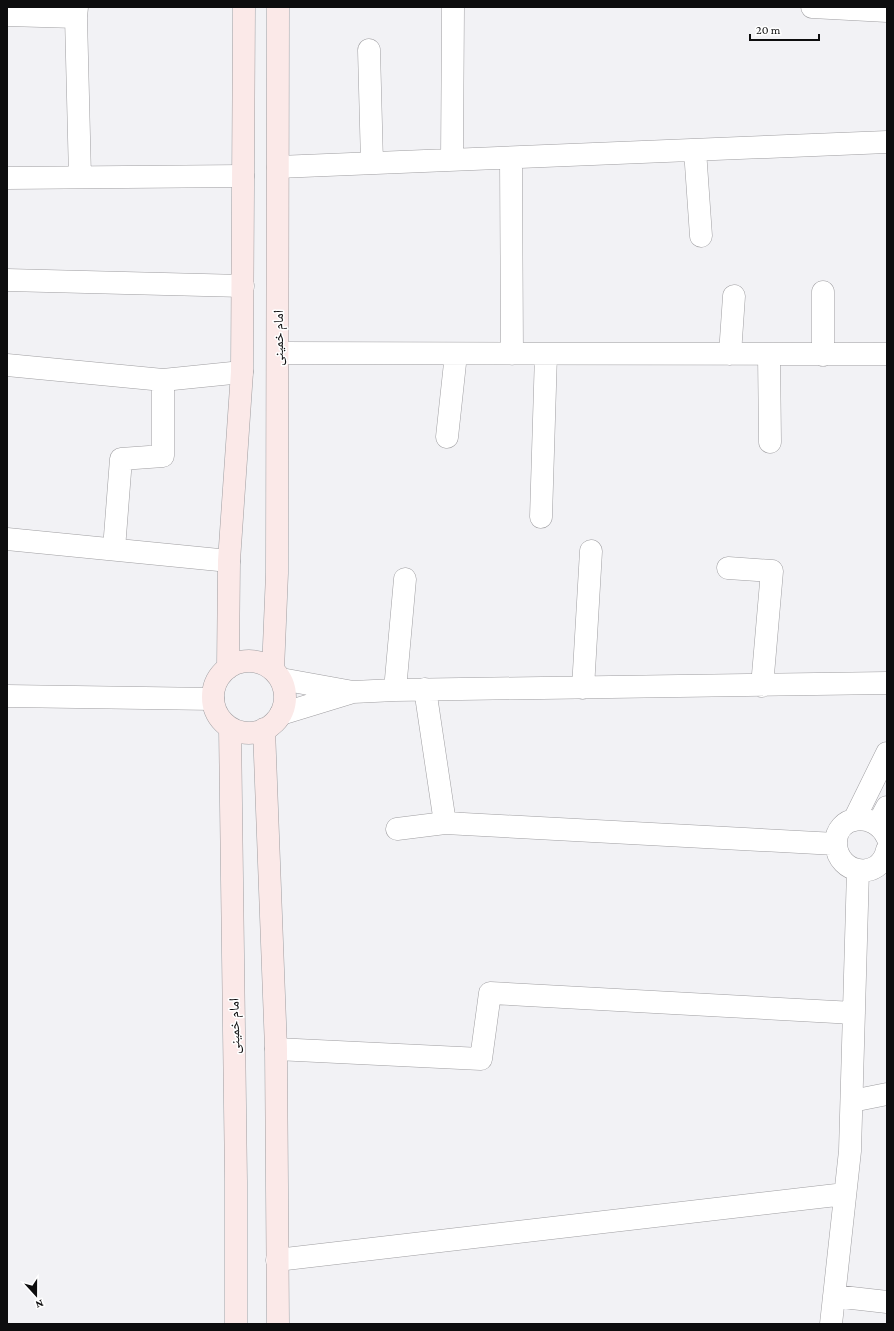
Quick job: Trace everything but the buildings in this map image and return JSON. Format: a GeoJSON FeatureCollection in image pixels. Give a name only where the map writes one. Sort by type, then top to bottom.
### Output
{"type":"FeatureCollection","features":[{"type":"Feature","properties":{"kind":"main road"},"geometry":{"type":"LineString","coordinates":[[228,668],[229,561],[242,372],[244,7]]}},
{"type":"Feature","properties":{"kind":"main road","name":"امام خمینی"},"geometry":{"type":"LineString","coordinates":[[277,674],[278,7]]}},
{"type":"Feature","properties":{"kind":"main road"},"geometry":{"type":"LineString","coordinates":[[251,661],[262,663],[277,674],[285,691],[281,714],[274,723],[264,730],[247,732],[230,728],[221,720],[215,711],[213,699],[214,687],[219,676],[228,668],[239,662],[251,661]]}},
{"type":"Feature","properties":{"kind":"main road","name":"امام خمینی"},"geometry":{"type":"LineString","coordinates":[[230,728],[236,1181],[236,1324]]}},
{"type":"Feature","properties":{"kind":"main road"},"geometry":{"type":"LineString","coordinates":[[264,730],[276,1049],[278,1324]]}},
{"type":"Feature","properties":{"kind":"street"},"geometry":{"type":"LineString","coordinates":[[452,160],[453,7]]}},
{"type":"Feature","properties":{"kind":"street"},"geometry":{"type":"LineString","coordinates":[[812,7],[887,11]]}},
{"type":"Feature","properties":{"kind":"street"},"geometry":{"type":"LineString","coordinates":[[7,15],[77,12],[80,177]]}},
{"type":"Feature","properties":{"kind":"street"},"geometry":{"type":"LineString","coordinates":[[369,50],[372,163]]}},
{"type":"Feature","properties":{"kind":"street"},"geometry":{"type":"LineString","coordinates":[[278,167],[887,142]]}},
{"type":"Feature","properties":{"kind":"street"},"geometry":{"type":"LineString","coordinates":[[695,150],[701,236]]}},
{"type":"Feature","properties":{"kind":"street"},"geometry":{"type":"LineString","coordinates":[[511,158],[512,354]]}},
{"type":"Feature","properties":{"kind":"street"},"geometry":{"type":"LineString","coordinates":[[7,178],[243,176]]}},
{"type":"Feature","properties":{"kind":"street"},"geometry":{"type":"LineString","coordinates":[[7,280],[243,286]]}},
{"type":"Feature","properties":{"kind":"street"},"geometry":{"type":"LineString","coordinates":[[823,292],[823,354]]}},
{"type":"Feature","properties":{"kind":"street"},"geometry":{"type":"LineString","coordinates":[[730,354],[734,296]]}},
{"type":"Feature","properties":{"kind":"street"},"geometry":{"type":"LineString","coordinates":[[278,353],[887,354]]}},
{"type":"Feature","properties":{"kind":"street"},"geometry":{"type":"LineString","coordinates":[[447,437],[456,354]]}},
{"type":"Feature","properties":{"kind":"street"},"geometry":{"type":"LineString","coordinates":[[541,517],[546,354]]}},
{"type":"Feature","properties":{"kind":"street"},"geometry":{"type":"LineString","coordinates":[[769,354],[770,442]]}},
{"type":"Feature","properties":{"kind":"street"},"geometry":{"type":"LineString","coordinates":[[7,365],[163,380],[242,372]]}},
{"type":"Feature","properties":{"kind":"street"},"geometry":{"type":"LineString","coordinates":[[114,549],[121,459],[163,456],[163,380]]}},
{"type":"Feature","properties":{"kind":"street"},"geometry":{"type":"LineString","coordinates":[[7,539],[229,561]]}},
{"type":"Feature","properties":{"kind":"street"},"geometry":{"type":"LineString","coordinates":[[583,688],[591,551]]}},
{"type":"Feature","properties":{"kind":"street"},"geometry":{"type":"LineString","coordinates":[[728,568],[772,571],[762,686]]}},
{"type":"Feature","properties":{"kind":"street"},"geometry":{"type":"LineString","coordinates":[[395,690],[405,579]]}},
{"type":"Feature","properties":{"kind":"street"},"geometry":{"type":"LineString","coordinates":[[277,674],[353,692]]}},
{"type":"Feature","properties":{"kind":"street"},"geometry":{"type":"LineString","coordinates":[[281,714],[353,692],[424,689],[762,686],[887,683]]}},
{"type":"Feature","properties":{"kind":"street"},"geometry":{"type":"LineString","coordinates":[[424,689],[445,824]]}},
{"type":"Feature","properties":{"kind":"street"},"geometry":{"type":"LineString","coordinates":[[7,696],[213,699]]}},
{"type":"Feature","properties":{"kind":"street"},"geometry":{"type":"LineString","coordinates":[[854,820],[887,753]]}},
{"type":"Feature","properties":{"kind":"street"},"geometry":{"type":"LineString","coordinates":[[862,819],[885,838],[876,867],[867,870],[858,870],[843,863],[838,856],[836,838],[840,830],[846,824],[854,820],[862,819]]}},
{"type":"Feature","properties":{"kind":"street"},"geometry":{"type":"LineString","coordinates":[[397,829],[445,824],[836,844]]}},
{"type":"Feature","properties":{"kind":"street"},"geometry":{"type":"LineString","coordinates":[[831,1324],[850,1151],[858,870]]}},
{"type":"Feature","properties":{"kind":"street"},"geometry":{"type":"LineString","coordinates":[[276,1049],[480,1059],[490,993],[854,1013]]}},
{"type":"Feature","properties":{"kind":"street"},"geometry":{"type":"LineString","coordinates":[[852,1101],[887,1094]]}},
{"type":"Feature","properties":{"kind":"street"},"geometry":{"type":"LineString","coordinates":[[277,1260],[845,1194]]}},
{"type":"Feature","properties":{"kind":"street"},"geometry":{"type":"LineString","coordinates":[[834,1296],[887,1302]]}}]}
